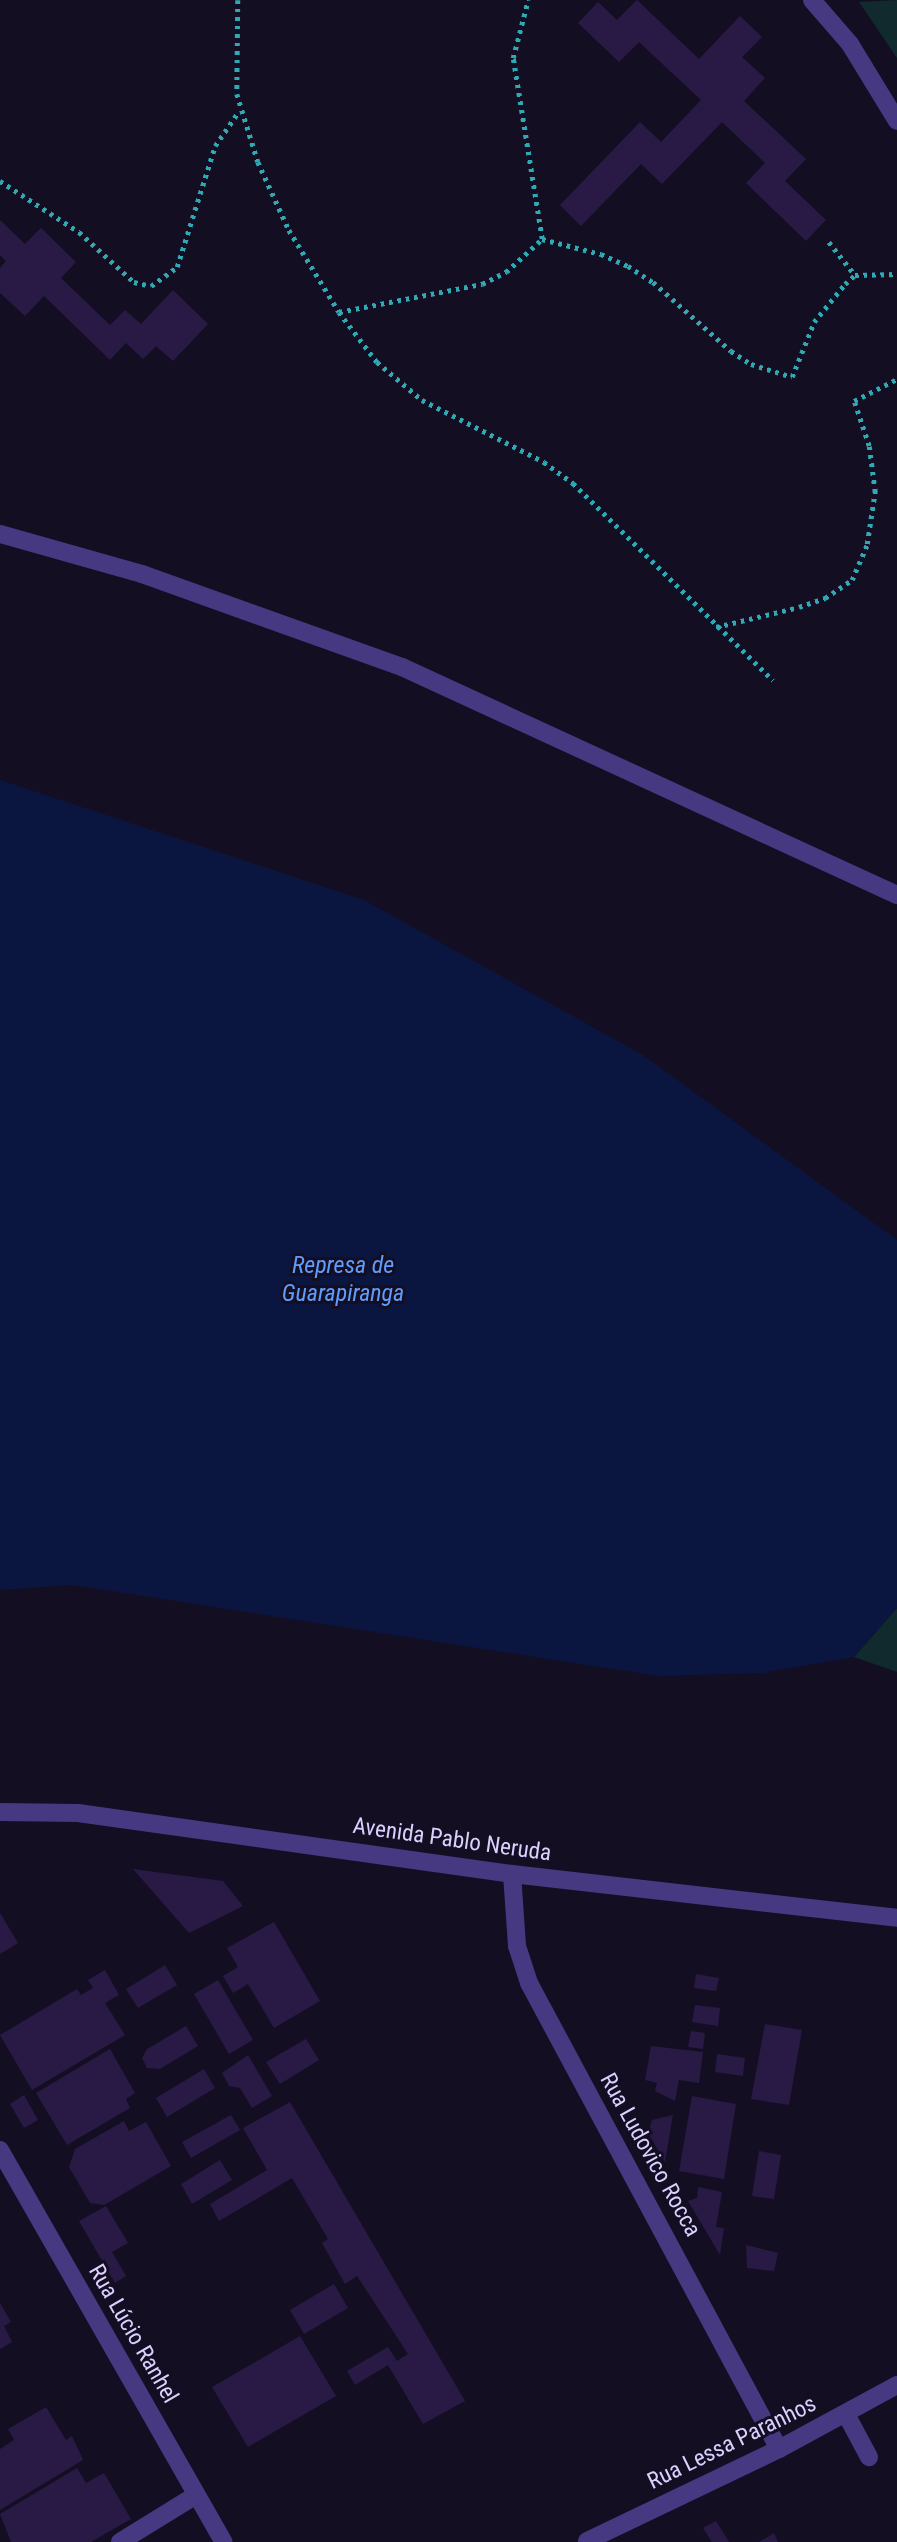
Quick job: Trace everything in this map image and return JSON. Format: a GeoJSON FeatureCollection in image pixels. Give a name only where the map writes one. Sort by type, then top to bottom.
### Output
{"type":"FeatureCollection","features":[{"type":"Feature","properties":{"kind":"street"},"geometry":{"type":"LineString","coordinates":[[812,0],[850,44],[897,121]]}},
{"type":"Feature","properties":{"kind":"street"},"geometry":{"type":"LineString","coordinates":[[0,534],[142,574],[402,667],[897,895]]}},
{"type":"Feature","properties":{"kind":"street","name":"Avenida Pablo Neruda"},"geometry":{"type":"LineString","coordinates":[[0,1812],[78,1813],[512,1874],[897,1918]]}},
{"type":"Feature","properties":{"kind":"street","name":"Rua Ludovico Rocca"},"geometry":{"type":"LineString","coordinates":[[512,1874],[517,1945],[529,1983],[779,2449]]}},
{"type":"Feature","properties":{"kind":"street","name":"Rua Lúcio Ranhel"},"geometry":{"type":"LineString","coordinates":[[0,2150],[224,2542]]}},
{"type":"Feature","properties":{"kind":"street","name":"Rua Lessa Paranhos"},"geometry":{"type":"LineString","coordinates":[[587,2541],[779,2449],[897,2385]]}},
{"type":"Feature","properties":{"kind":"street"},"geometry":{"type":"LineString","coordinates":[[846,2414],[869,2457]]}},
{"type":"Feature","properties":{"kind":"street"},"geometry":{"type":"LineString","coordinates":[[120,2542],[196,2495]]}},
{"type":"Feature","properties":{"kind":"path"},"geometry":{"type":"LineString","coordinates":[[237,0],[239,110],[289,230],[340,312],[377,362],[422,400],[544,462],[573,482],[773,680]]}},
{"type":"Feature","properties":{"kind":"path"},"geometry":{"type":"LineString","coordinates":[[528,0],[513,58],[541,239]]}},
{"type":"Feature","properties":{"kind":"path"},"geometry":{"type":"LineString","coordinates":[[0,181],[79,232],[135,282],[151,286],[177,267],[211,158],[239,110]]}},
{"type":"Feature","properties":{"kind":"path"},"geometry":{"type":"LineString","coordinates":[[340,312],[482,284],[506,272],[541,239]]}},
{"type":"Feature","properties":{"kind":"path"},"geometry":{"type":"LineString","coordinates":[[541,239],[601,254],[628,266],[653,282],[731,351],[751,364],[792,377],[814,322],[829,300],[855,275],[897,274]]}},
{"type":"Feature","properties":{"kind":"path"},"geometry":{"type":"LineString","coordinates":[[829,242],[855,275]]}},
{"type":"Feature","properties":{"kind":"path"},"geometry":{"type":"LineString","coordinates":[[716,626],[799,607],[825,598],[852,580],[866,544],[874,492],[869,446],[854,401],[897,379]]}},
{"type":"Feature","properties":{"kind":"green space"},"geometry":{"type":"Polygon","coordinates":[[[897,0],[897,58],[859,2],[897,0]]]}},
{"type":"Feature","properties":{"kind":"green space"},"geometry":{"type":"Polygon","coordinates":[[[897,1608],[897,1672],[854,1657],[897,1608]]]}},
{"type":"Feature","properties":{"kind":"water","name":"Represa de Guarapiranga"},"geometry":{"type":"Polygon","coordinates":[[[0,780],[364,900],[643,1055],[897,1240],[897,1608],[854,1657],[762,1673],[658,1676],[73,1585],[0,1590],[0,780]]]}},
{"type":"Feature","properties":{"kind":"building"},"geometry":{"type":"Polygon","coordinates":[[[637,0],[699,59],[740,16],[762,37],[742,57],[765,78],[744,101],[806,159],[785,181],[826,220],[806,241],[746,183],[765,163],[722,122],[662,184],[641,164],[581,226],[560,205],[640,122],[661,142],[701,100],[639,42],[619,62],[578,23],[598,2],[617,20],[637,0]]]}},
{"type":"Feature","properties":{"kind":"building"},"geometry":{"type":"Polygon","coordinates":[[[0,220],[25,244],[41,228],[76,262],[61,278],[110,325],[125,310],[141,324],[173,290],[208,324],[173,361],[156,346],[143,359],[126,343],[110,360],[44,296],[25,316],[0,293],[0,268],[6,261],[0,255],[0,220]]]}},
{"type":"Feature","properties":{"kind":"building"},"geometry":{"type":"Polygon","coordinates":[[[133,1869],[223,1881],[243,1906],[189,1933],[133,1869]]]}},
{"type":"Feature","properties":{"kind":"building"},"geometry":{"type":"Polygon","coordinates":[[[0,1913],[18,1943],[0,1954],[0,1913]]]}},
{"type":"Feature","properties":{"kind":"building"},"geometry":{"type":"Polygon","coordinates":[[[274,1922],[320,2001],[274,2028],[248,1984],[233,1993],[223,1976],[238,1967],[227,1948],[274,1922]]]}},
{"type":"Feature","properties":{"kind":"building"},"geometry":{"type":"Polygon","coordinates":[[[165,1965],[177,1985],[138,2008],[126,1989],[165,1965]]]}},
{"type":"Feature","properties":{"kind":"building"},"geometry":{"type":"Polygon","coordinates":[[[105,1970],[119,1995],[105,2003],[125,2035],[32,2090],[0,2035],[77,1989],[81,1995],[93,1988],[88,1980],[105,1970]]]}},
{"type":"Feature","properties":{"kind":"building"},"geometry":{"type":"Polygon","coordinates":[[[696,1974],[719,1978],[716,1991],[694,1988],[696,1974]]]}},
{"type":"Feature","properties":{"kind":"building"},"geometry":{"type":"Polygon","coordinates":[[[218,1980],[253,2040],[229,2054],[194,1994],[218,1980]]]}},
{"type":"Feature","properties":{"kind":"building"},"geometry":{"type":"Polygon","coordinates":[[[695,2005],[720,2008],[718,2026],[692,2022],[695,2005]]]}},
{"type":"Feature","properties":{"kind":"building"},"geometry":{"type":"Polygon","coordinates":[[[765,2024],[802,2030],[789,2105],[751,2099],[765,2024]]]}},
{"type":"Feature","properties":{"kind":"building"},"geometry":{"type":"Polygon","coordinates":[[[186,2026],[198,2046],[160,2069],[147,2068],[142,2058],[147,2049],[186,2026]]]}},
{"type":"Feature","properties":{"kind":"building"},"geometry":{"type":"Polygon","coordinates":[[[691,2031],[705,2033],[703,2049],[688,2047],[691,2031]]]}},
{"type":"Feature","properties":{"kind":"building"},"geometry":{"type":"Polygon","coordinates":[[[306,2039],[319,2060],[280,2084],[266,2062],[306,2039]]]}},
{"type":"Feature","properties":{"kind":"building"},"geometry":{"type":"Polygon","coordinates":[[[651,2046],[703,2052],[699,2083],[679,2080],[675,2101],[655,2091],[657,2083],[645,2080],[651,2046]]]}},
{"type":"Feature","properties":{"kind":"building"},"geometry":{"type":"Polygon","coordinates":[[[110,2049],[135,2093],[126,2099],[130,2108],[67,2145],[36,2093],[110,2049]]]}},
{"type":"Feature","properties":{"kind":"building"},"geometry":{"type":"Polygon","coordinates":[[[717,2054],[745,2058],[743,2076],[715,2072],[717,2054]]]}},
{"type":"Feature","properties":{"kind":"building"},"geometry":{"type":"Polygon","coordinates":[[[248,2055],[272,2096],[252,2108],[240,2088],[229,2086],[222,2073],[248,2055]]]}},
{"type":"Feature","properties":{"kind":"building"},"geometry":{"type":"Polygon","coordinates":[[[204,2069],[215,2088],[167,2117],[156,2098],[204,2069]]]}},
{"type":"Feature","properties":{"kind":"building"},"geometry":{"type":"Polygon","coordinates":[[[24,2095],[38,2120],[24,2128],[10,2104],[24,2095]]]}},
{"type":"Feature","properties":{"kind":"building"},"geometry":{"type":"Polygon","coordinates":[[[692,2096],[736,2104],[724,2179],[679,2171],[692,2096]]]}},
{"type":"Feature","properties":{"kind":"building"},"geometry":{"type":"Polygon","coordinates":[[[290,2102],[465,2401],[423,2424],[388,2365],[355,2385],[347,2371],[388,2347],[397,2361],[408,2354],[357,2276],[345,2284],[322,2243],[328,2239],[292,2178],[219,2221],[210,2204],[267,2170],[243,2128],[290,2102]]]}},
{"type":"Feature","properties":{"kind":"building"},"geometry":{"type":"Polygon","coordinates":[[[231,2115],[240,2130],[191,2158],[182,2142],[231,2115]]]}},
{"type":"Feature","properties":{"kind":"building"},"geometry":{"type":"Polygon","coordinates":[[[673,2115],[665,2162],[648,2133],[652,2120],[673,2115]]]}},
{"type":"Feature","properties":{"kind":"building"},"geometry":{"type":"Polygon","coordinates":[[[124,2121],[129,2131],[146,2122],[171,2166],[104,2205],[90,2203],[69,2167],[75,2149],[124,2121]]]}},
{"type":"Feature","properties":{"kind":"building"},"geometry":{"type":"Polygon","coordinates":[[[759,2151],[781,2155],[774,2199],[752,2196],[759,2151]]]}},
{"type":"Feature","properties":{"kind":"building"},"geometry":{"type":"Polygon","coordinates":[[[220,2160],[232,2180],[192,2204],[181,2184],[220,2160]]]}},
{"type":"Feature","properties":{"kind":"building"},"geometry":{"type":"Polygon","coordinates":[[[698,2187],[722,2192],[716,2227],[724,2228],[720,2255],[688,2201],[697,2198],[698,2187]]]}},
{"type":"Feature","properties":{"kind":"building"},"geometry":{"type":"Polygon","coordinates":[[[106,2206],[128,2243],[112,2252],[126,2276],[115,2283],[79,2221],[106,2206]]]}},
{"type":"Feature","properties":{"kind":"building"},"geometry":{"type":"Polygon","coordinates":[[[746,2245],[778,2253],[774,2271],[747,2268],[746,2245]]]}},
{"type":"Feature","properties":{"kind":"building"},"geometry":{"type":"Polygon","coordinates":[[[334,2284],[348,2308],[304,2334],[290,2310],[334,2284]]]}},
{"type":"Feature","properties":{"kind":"building"},"geometry":{"type":"Polygon","coordinates":[[[0,2303],[11,2322],[4,2326],[12,2342],[0,2349],[0,2303]]]}},
{"type":"Feature","properties":{"kind":"building"},"geometry":{"type":"Polygon","coordinates":[[[300,2336],[336,2396],[248,2447],[212,2387],[300,2336]]]}},
{"type":"Feature","properties":{"kind":"building"},"geometry":{"type":"Polygon","coordinates":[[[46,2407],[66,2440],[72,2436],[83,2460],[0,2510],[0,2449],[14,2440],[8,2429],[46,2407]]]}},
{"type":"Feature","properties":{"kind":"building"},"geometry":{"type":"Polygon","coordinates":[[[77,2468],[86,2483],[104,2473],[131,2519],[91,2542],[11,2542],[0,2514],[77,2468]]]}},
{"type":"Feature","properties":{"kind":"building"},"geometry":{"type":"Polygon","coordinates":[[[716,2521],[729,2542],[712,2542],[703,2528],[716,2521]]]}},
{"type":"Feature","properties":{"kind":"building"},"geometry":{"type":"Polygon","coordinates":[[[774,2533],[778,2542],[759,2542],[774,2533]]]}}]}
